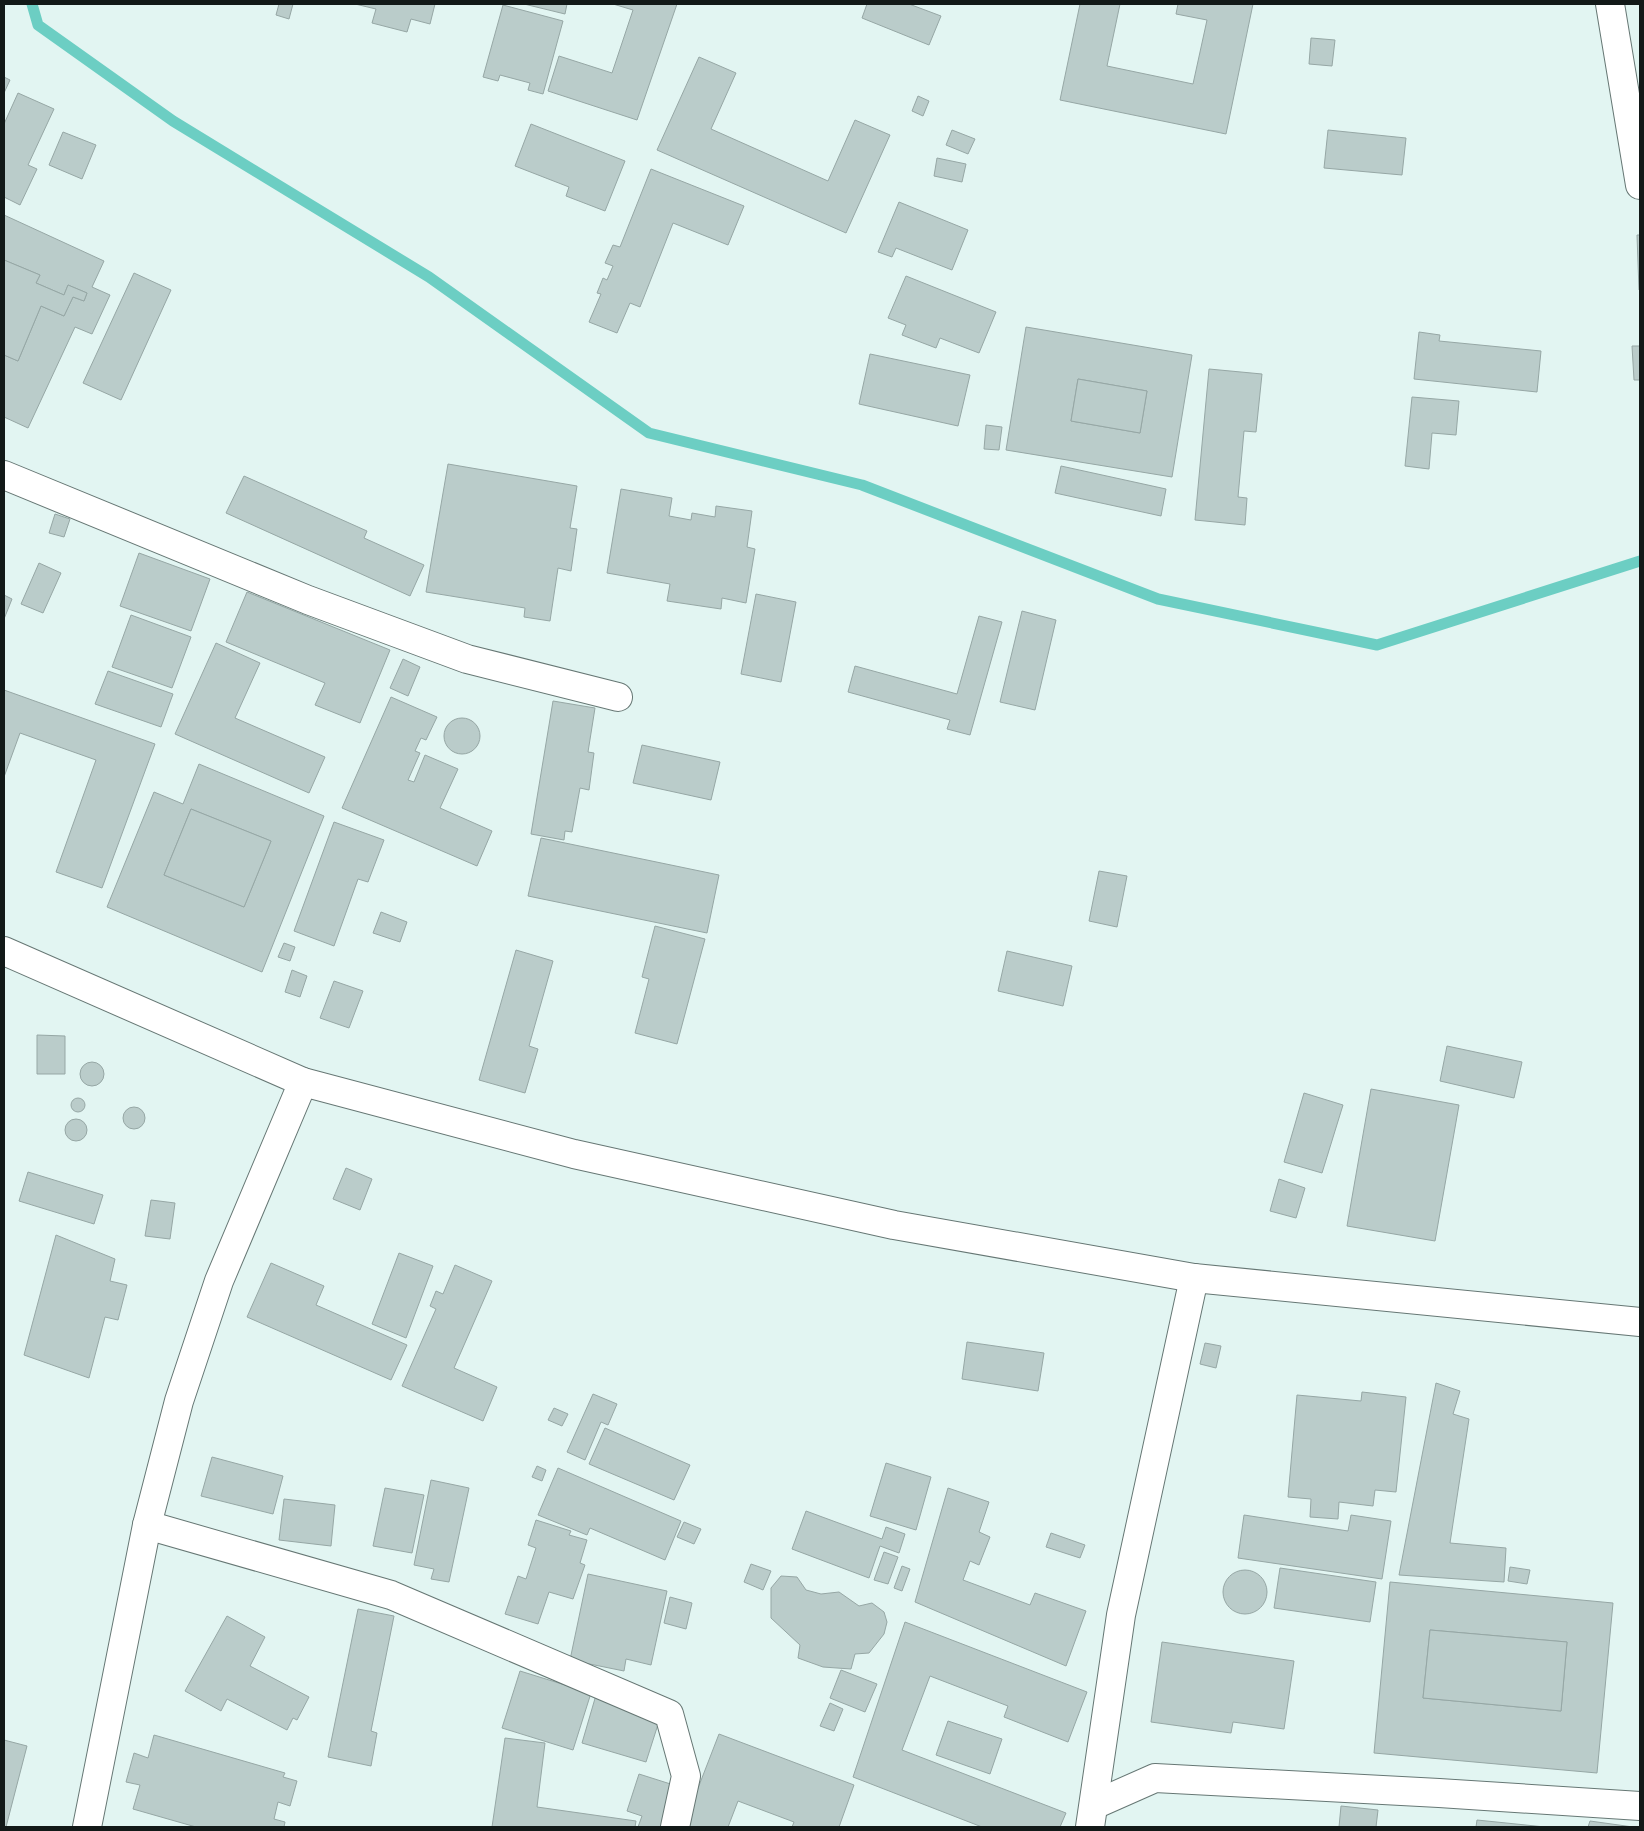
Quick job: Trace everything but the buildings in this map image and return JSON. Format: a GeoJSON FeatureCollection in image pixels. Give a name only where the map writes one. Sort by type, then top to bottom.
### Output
{"type":"FeatureCollection","features":[{"type":"Feature","properties":{"kind":"street"},"geometry":{"type":"LineString","coordinates":[[1610,4],[1640,185]]}},
{"type":"Feature","properties":{"kind":"street"},"geometry":{"type":"LineString","coordinates":[[4,475],[308,600],[467,659],[618,697]]}},
{"type":"Feature","properties":{"kind":"street"},"geometry":{"type":"LineString","coordinates":[[4,951],[303,1082],[574,1154],[875,1221],[1194,1278],[1640,1322]]}},
{"type":"Feature","properties":{"kind":"street"},"geometry":{"type":"LineString","coordinates":[[87,1827],[147,1525],[179,1401],[219,1281],[303,1082]]}},
{"type":"Feature","properties":{"kind":"street"},"geometry":{"type":"LineString","coordinates":[[1092,1816],[1121,1615],[1194,1278]]}},
{"type":"Feature","properties":{"kind":"street"},"geometry":{"type":"LineString","coordinates":[[147,1525],[391,1595],[669,1714],[686,1776],[675,1827]]}},
{"type":"Feature","properties":{"kind":"street"},"geometry":{"type":"LineString","coordinates":[[1092,1816],[1156,1778],[1429,1792],[1640,1806]]}},
{"type":"Feature","properties":{"kind":"waterway"},"geometry":{"type":"LineString","coordinates":[[32,4],[38,25],[173,121],[429,277],[649,433],[862,485],[1158,599],[1377,645],[1640,561]]}}]}
